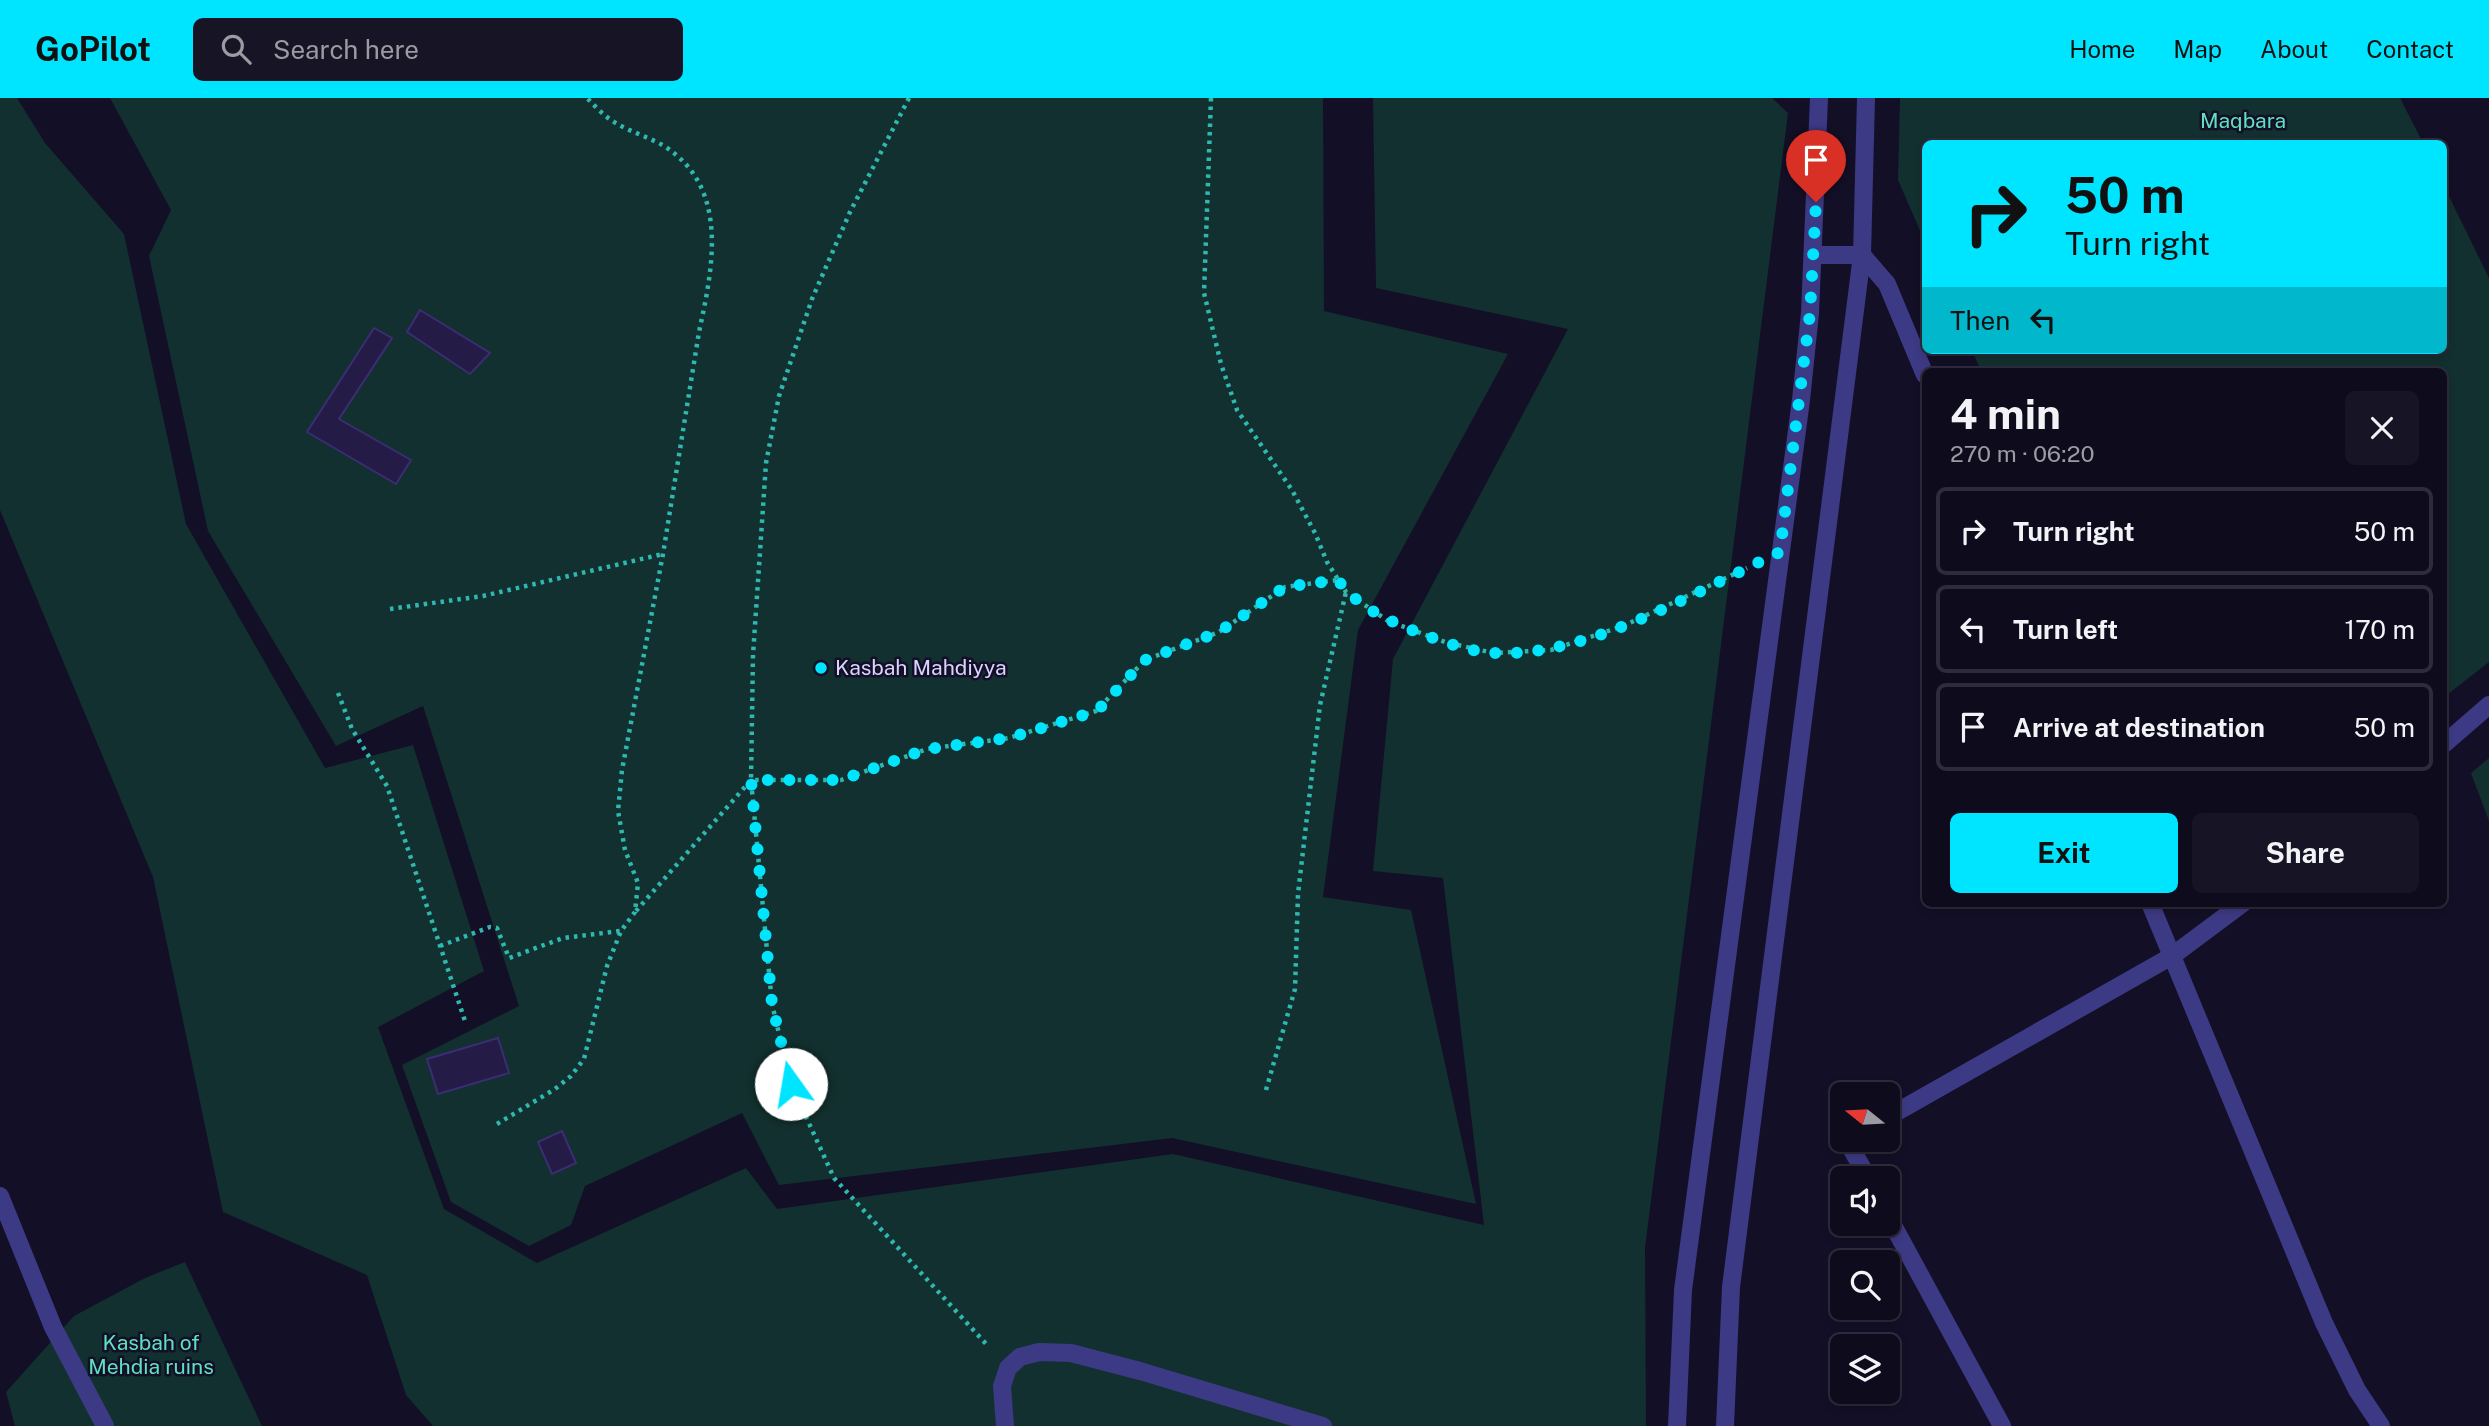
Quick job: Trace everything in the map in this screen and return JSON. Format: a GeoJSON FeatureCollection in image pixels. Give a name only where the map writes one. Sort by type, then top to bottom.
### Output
{"type":"FeatureCollection","features":[{"type":"Feature","properties":{"kind":"street"},"geometry":{"type":"LineString","coordinates":[[1677,1426],[1677,1367],[1685,1277],[1802,388],[1813,255],[1819,98]]}},
{"type":"Feature","properties":{"kind":"street"},"geometry":{"type":"LineString","coordinates":[[1725,1426],[1731,1287],[1861,255],[1866,98]]}},
{"type":"Feature","properties":{"kind":"street"},"geometry":{"type":"LineString","coordinates":[[1813,255],[1861,255],[1886,284],[1922,368]]}},
{"type":"Feature","properties":{"kind":"street"},"geometry":{"type":"LineString","coordinates":[[2447,742],[2489,705]]}},
{"type":"Feature","properties":{"kind":"street"},"geometry":{"type":"LineString","coordinates":[[2152,907],[2324,1323],[2357,1390],[2381,1426]]}},
{"type":"Feature","properties":{"kind":"street"},"geometry":{"type":"LineString","coordinates":[[1900,1110],[2172,956],[2238,907]]}},
{"type":"Feature","properties":{"kind":"street"},"geometry":{"type":"LineString","coordinates":[[0,1196],[53,1327],[105,1426]]}},
{"type":"Feature","properties":{"kind":"street"},"geometry":{"type":"LineString","coordinates":[[1899,1236],[2002,1426]]}},
{"type":"Feature","properties":{"kind":"street"},"geometry":{"type":"LineString","coordinates":[[1005,1426],[1002,1386],[1008,1368],[1020,1357],[1039,1352],[1071,1353],[1322,1426]]}},
{"type":"Feature","properties":{"kind":"path"},"geometry":{"type":"LineString","coordinates":[[587,98],[611,120],[665,147],[693,172],[709,201],[712,248],[710,279],[663,554],[622,770],[618,811],[625,850],[638,883],[635,912]]}},
{"type":"Feature","properties":{"kind":"path"},"geometry":{"type":"LineString","coordinates":[[909,98],[850,212],[818,286],[779,396],[766,463],[753,655],[751,780],[772,1004],[791,1084],[834,1178],[1008,1368]]}},
{"type":"Feature","properties":{"kind":"path"},"geometry":{"type":"LineString","coordinates":[[1211,98],[1204,293],[1221,364],[1237,410],[1292,491],[1346,592],[1388,621],[1445,642],[1493,653],[1551,650],[1623,626],[1780,552]]}},
{"type":"Feature","properties":{"kind":"path"},"geometry":{"type":"LineString","coordinates":[[390,609],[483,596],[663,554]]}},
{"type":"Feature","properties":{"kind":"path"},"geometry":{"type":"LineString","coordinates":[[497,1124],[555,1089],[571,1076],[584,1059],[594,1024],[598,992],[621,931],[751,780],[841,780],[927,749],[1009,738],[1097,711],[1145,660],[1219,632],[1285,587],[1338,580]]}},
{"type":"Feature","properties":{"kind":"path"},"geometry":{"type":"LineString","coordinates":[[1266,1090],[1295,989],[1298,894],[1318,719],[1346,592]]}},
{"type":"Feature","properties":{"kind":"path"},"geometry":{"type":"LineString","coordinates":[[338,693],[352,729],[387,786],[466,1024]]}},
{"type":"Feature","properties":{"kind":"path"},"geometry":{"type":"LineString","coordinates":[[440,946],[490,927],[497,928],[509,958],[563,938],[621,931]]}},
{"type":"Feature","properties":{"kind":"green space"},"geometry":{"type":"Polygon","coordinates":[[[0,98],[17,98],[45,143],[124,234],[186,524],[325,768],[413,745],[484,971],[378,1027],[444,1209],[537,1263],[746,1168],[777,1209],[1173,1154],[1484,1225],[1443,878],[1373,871],[1393,659],[1568,329],[1376,288],[1373,98],[1772,98],[1788,113],[1645,1248],[1646,1426],[433,1426],[406,1395],[367,1275],[223,1212],[153,877],[0,510],[0,98]]]}},
{"type":"Feature","properties":{"kind":"green space","name":"Kasbah Mahdiyya"},"geometry":{"type":"Polygon","coordinates":[[[110,98],[1323,98],[1324,311],[1508,354],[1358,630],[1323,897],[1411,910],[1476,1204],[1172,1138],[779,1185],[742,1113],[585,1186],[571,1225],[529,1246],[451,1202],[402,1065],[519,1006],[423,706],[336,746],[208,531],[149,256],[171,210],[110,98]]]}},
{"type":"Feature","properties":{"kind":"green space","name":"Maqbara"},"geometry":{"type":"Polygon","coordinates":[[[1900,98],[2400,98],[2421,140],[1922,140],[1922,235],[1898,180],[1900,98]]]}},
{"type":"Feature","properties":{"kind":"green space"},"geometry":{"type":"Polygon","coordinates":[[[2447,192],[2489,278],[2489,662],[2447,695],[2447,368],[1980,368],[1974,354],[2447,354],[2447,192]]]}},
{"type":"Feature","properties":{"kind":"green space"},"geometry":{"type":"Polygon","coordinates":[[[2489,758],[2489,821],[2471,773],[2489,758]]]}},
{"type":"Feature","properties":{"kind":"green space","name":"Kasbah of Mehdia ruins"},"geometry":{"type":"Polygon","coordinates":[[[185,1262],[262,1426],[15,1426],[6,1392],[74,1316],[145,1278],[185,1262]]]}},
{"type":"Feature","properties":{"kind":"building"},"geometry":{"type":"Polygon","coordinates":[[[420,310],[490,353],[470,374],[407,332],[420,310]]]}},
{"type":"Feature","properties":{"kind":"building"},"geometry":{"type":"Polygon","coordinates":[[[374,328],[392,338],[339,419],[411,460],[396,484],[307,432],[374,328]]]}},
{"type":"Feature","properties":{"kind":"building"},"geometry":{"type":"Polygon","coordinates":[[[498,1038],[509,1073],[438,1094],[427,1059],[498,1038]]]}},
{"type":"Feature","properties":{"kind":"building"},"geometry":{"type":"Polygon","coordinates":[[[562,1131],[576,1163],[552,1174],[538,1142],[562,1131]]]}},
{"type":"Feature","properties":{"kind":"place","name":"Kasbah Mahdiyya"},"geometry":{"type":"Point","coordinates":[821,668]}},
{"type":"Feature","properties":{"kind":"route"},"geometry":{"type":"LineString","coordinates":[[791,1084],[772,1004],[762,920],[751,780],[841,780],[927,749],[1009,738],[1097,711],[1145,660],[1219,632],[1285,587],[1338,580],[1346,592],[1388,621],[1445,642],[1493,653],[1551,650],[1623,626],[1780,552],[1810,313],[1816,202]]}}]}
